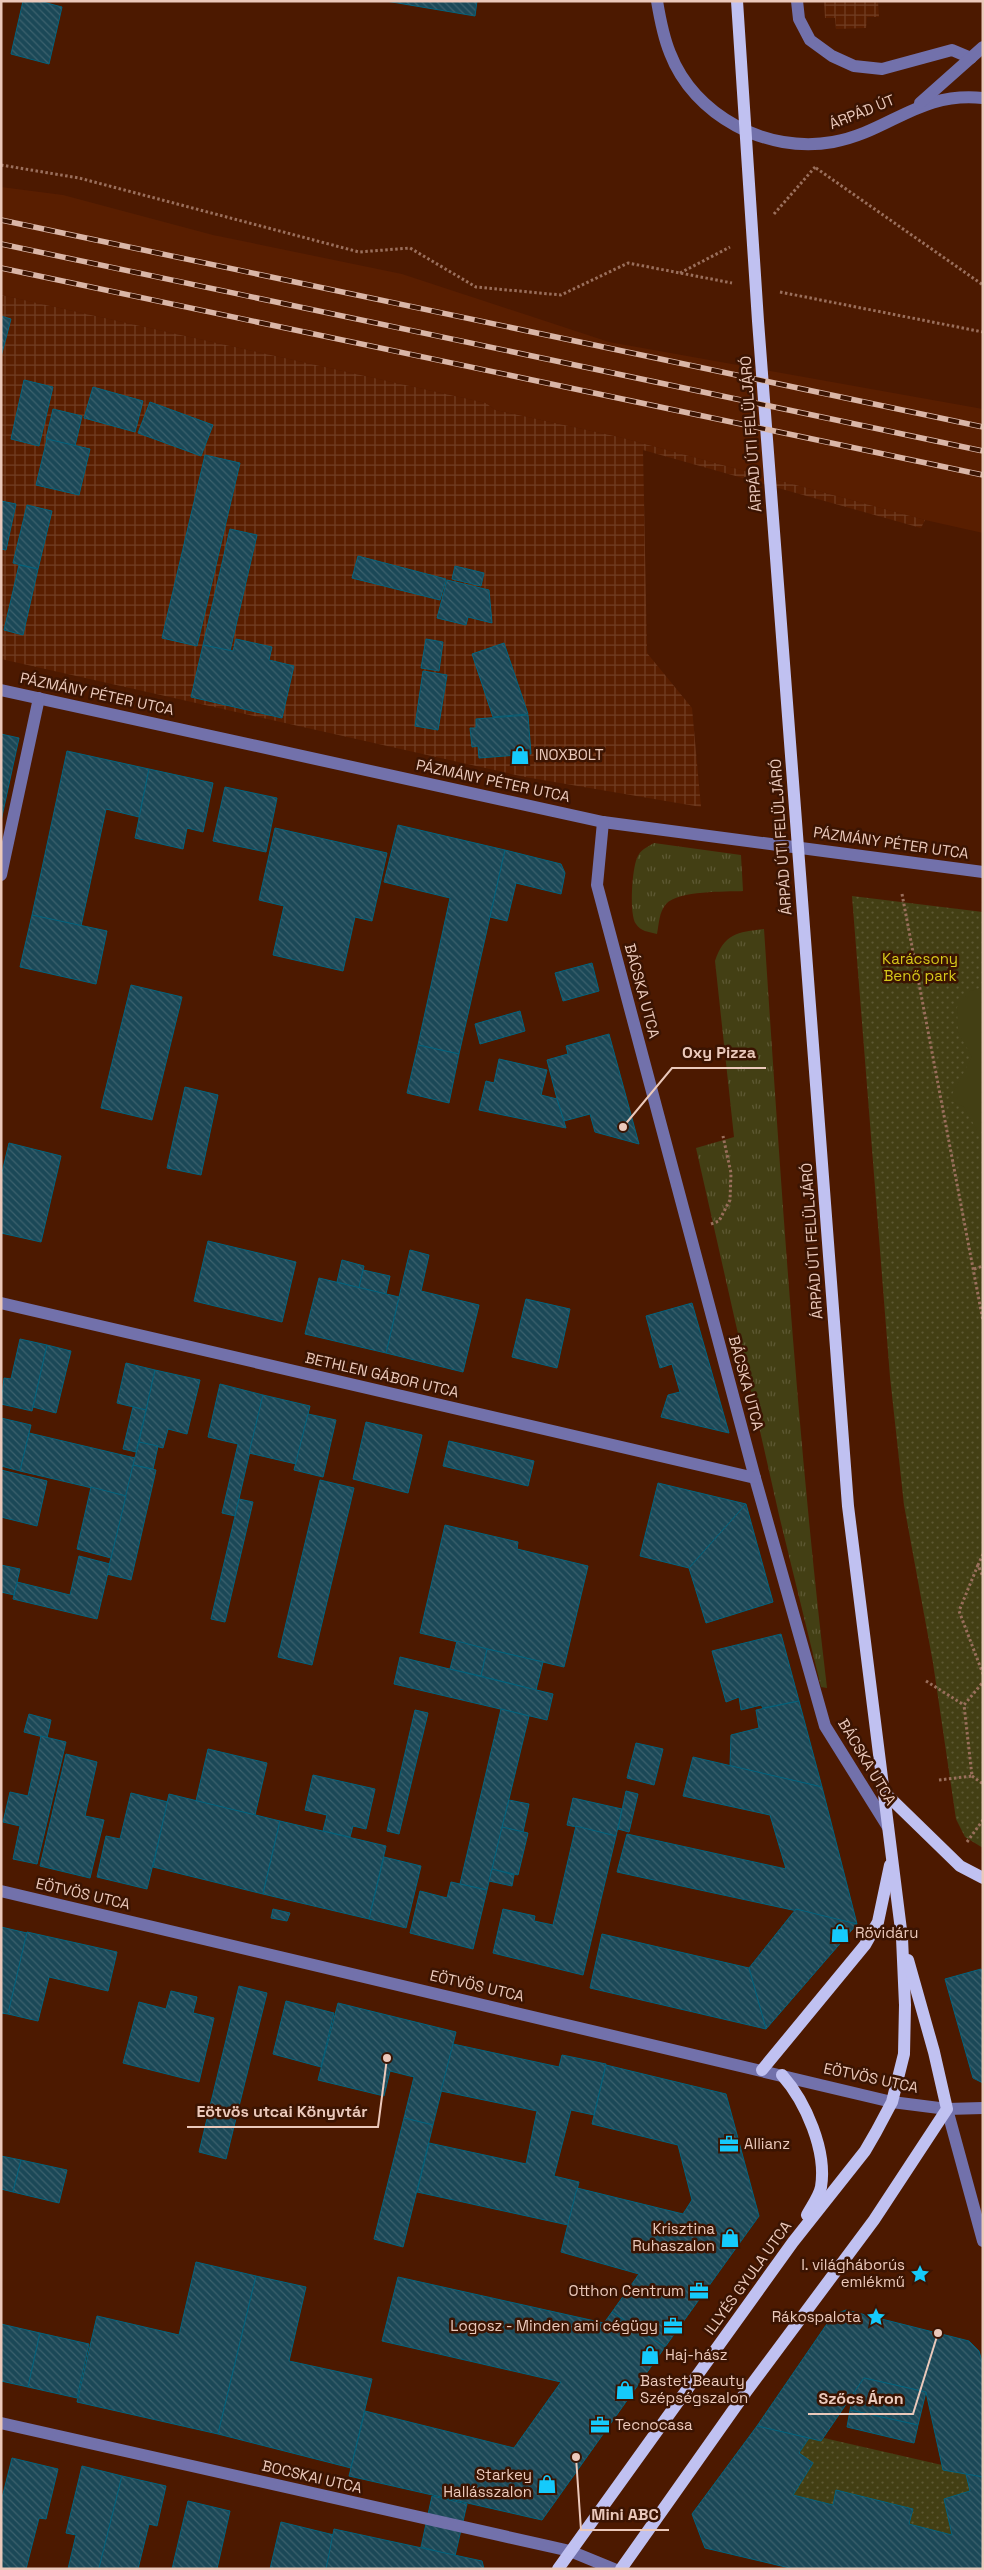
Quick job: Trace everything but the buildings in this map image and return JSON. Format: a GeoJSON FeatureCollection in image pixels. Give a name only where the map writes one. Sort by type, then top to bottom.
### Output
{"type":"FeatureCollection","features":[{"type":"Feature","properties":{"kind":"main road","name":"ÁRPÁD ÚTI FELÜLJÁRÓ"},"geometry":{"type":"LineString","coordinates":[[737,1],[758,321],[848,1506],[870,1670],[888,1827]]}},
{"type":"Feature","properties":{"kind":"main road"},"geometry":{"type":"LineString","coordinates":[[884,1793],[954,1861],[976,1876],[983,1878]]}},
{"type":"Feature","properties":{"kind":"main road","name":"BÁCSKA UTCA"},"geometry":{"type":"LineString","coordinates":[[888,1827],[902,1938],[905,2005],[904,2054],[892,2102]]}},
{"type":"Feature","properties":{"kind":"main road"},"geometry":{"type":"LineString","coordinates":[[762,2070],[865,1945],[878,1922],[892,1855]]}},
{"type":"Feature","properties":{"kind":"main road","name":"BÁCSKA UTCA"},"geometry":{"type":"LineString","coordinates":[[902,1938],[934,2052],[947,2109]]}},
{"type":"Feature","properties":{"kind":"main road"},"geometry":{"type":"LineString","coordinates":[[782,2075],[796,2091],[805,2106],[822,2170],[820,2189],[793,2242]]}},
{"type":"Feature","properties":{"kind":"main road","name":"ILLYÉS GYULA UTCA"},"geometry":{"type":"LineString","coordinates":[[558,2569],[793,2242],[865,2151],[892,2102]]}},
{"type":"Feature","properties":{"kind":"main road"},"geometry":{"type":"LineString","coordinates":[[622,2569],[746,2392],[880,2212],[947,2109]]}},
{"type":"Feature","properties":{"kind":"street","name":"ÁRPÁD ÚT"},"geometry":{"type":"LineString","coordinates":[[658,1],[661,25],[670,54],[687,83],[705,104],[730,123],[764,138],[801,145],[834,142],[884,123],[916,106],[946,98],[968,96],[983,98]]}},
{"type":"Feature","properties":{"kind":"street"},"geometry":{"type":"LineString","coordinates":[[797,1],[799,20],[810,40],[832,56],[854,66],[882,69],[952,50],[971,58]]}},
{"type":"Feature","properties":{"kind":"street","name":"ÁRPÁD ÚT"},"geometry":{"type":"LineString","coordinates":[[916,106],[983,47]]}},
{"type":"Feature","properties":{"kind":"street","name":"PÁZMÁNY PÉTER UTCA"},"geometry":{"type":"LineString","coordinates":[[1,690],[603,822],[983,872]]}},
{"type":"Feature","properties":{"kind":"street"},"geometry":{"type":"LineString","coordinates":[[1,875],[39,698]]}},
{"type":"Feature","properties":{"kind":"street","name":"BÁCSKA UTCA"},"geometry":{"type":"LineString","coordinates":[[603,822],[597,885],[755,1478],[825,1726],[888,1827]]}},
{"type":"Feature","properties":{"kind":"street","name":"BETHLEN GÁBOR UTCA"},"geometry":{"type":"LineString","coordinates":[[1,1303],[755,1478]]}},
{"type":"Feature","properties":{"kind":"street","name":"EÖTVÖS UTCA"},"geometry":{"type":"LineString","coordinates":[[1,1891],[892,2102],[947,2109],[983,2108]]}},
{"type":"Feature","properties":{"kind":"street","name":"BÁCSKA UTCA"},"geometry":{"type":"LineString","coordinates":[[947,2109],[983,2241]]}},
{"type":"Feature","properties":{"kind":"street","name":"BOCSKAI UTCA"},"geometry":{"type":"LineString","coordinates":[[1,2423],[570,2551],[614,2569]]}},
{"type":"Feature","properties":{"kind":"path"},"geometry":{"type":"LineString","coordinates":[[1,165],[80,178],[358,252],[410,248],[476,287],[561,295],[628,263],[738,284]]}},
{"type":"Feature","properties":{"kind":"path"},"geometry":{"type":"LineString","coordinates":[[816,167],[983,285]]}},
{"type":"Feature","properties":{"kind":"path"},"geometry":{"type":"LineString","coordinates":[[777,292],[983,332]]}},
{"type":"Feature","properties":{"kind":"path"},"geometry":{"type":"LineString","coordinates":[[902,894],[983,1321]]}},
{"type":"Feature","properties":{"kind":"path"},"geometry":{"type":"LineString","coordinates":[[689,1231],[718,1221],[730,1200],[731,1173],[723,1136]]}},
{"type":"Feature","properties":{"kind":"path"},"geometry":{"type":"LineString","coordinates":[[974,1269],[983,1266]]}},
{"type":"Feature","properties":{"kind":"path"},"geometry":{"type":"LineString","coordinates":[[983,1554],[959,1611],[983,1674]]}},
{"type":"Feature","properties":{"kind":"path"},"geometry":{"type":"LineString","coordinates":[[978,1565],[983,1577]]}},
{"type":"Feature","properties":{"kind":"path"},"geometry":{"type":"LineString","coordinates":[[926,1681],[964,1705]]}},
{"type":"Feature","properties":{"kind":"path"},"geometry":{"type":"LineString","coordinates":[[972,1776],[964,1705],[983,1682]]}},
{"type":"Feature","properties":{"kind":"path"},"geometry":{"type":"LineString","coordinates":[[939,1780],[972,1776],[983,1784]]}},
{"type":"Feature","properties":{"kind":"shaded area"},"geometry":{"type":"Polygon","coordinates":[[[824,1],[878,1],[879,17],[867,17],[866,28],[836,29],[835,18],[825,18],[824,1]]]}},
{"type":"Feature","properties":{"kind":"shaded area"},"geometry":{"type":"Polygon","coordinates":[[[1,187],[63,195],[213,235],[402,274],[609,342],[983,409],[983,533],[925,520],[619,437],[495,410],[486,403],[1,295],[1,187]]]}},
{"type":"Feature","properties":{"kind":"shaded area"},"geometry":{"type":"Polygon","coordinates":[[[1,295],[486,403],[495,410],[619,437],[925,520],[921,528],[643,450],[647,653],[692,708],[701,807],[525,777],[1,659],[1,295]]]}},
{"type":"Feature","properties":{"kind":"green space"},"geometry":{"type":"Polygon","coordinates":[[[654,843],[741,855],[743,891],[691,894],[672,899],[662,911],[657,934],[642,930],[636,924],[632,911],[635,864],[640,853],[654,843]]]}},
{"type":"Feature","properties":{"kind":"green space","name":"Karácsony Benő park"},"geometry":{"type":"Polygon","coordinates":[[[852,896],[983,912],[983,1848],[965,1837],[956,1819],[933,1663],[904,1505],[890,1377],[852,896]]]}},
{"type":"Feature","properties":{"kind":"green space"},"geometry":{"type":"Polygon","coordinates":[[[764,929],[798,1404],[827,1688],[821,1687],[779,1515],[696,1148],[734,1137],[715,961],[723,945],[733,936],[746,931],[764,929]]]}},
{"type":"Feature","properties":{"kind":"green space"},"geometry":{"type":"Polygon","coordinates":[[[983,987],[983,1130],[977,1130],[964,1107],[949,1100],[972,1057],[958,1032],[957,1007],[970,991],[983,987]]]}},
{"type":"Feature","properties":{"kind":"green space"},"geometry":{"type":"Polygon","coordinates":[[[809,2438],[821,2441],[824,2438],[942,2465],[943,2470],[966,2474],[970,2491],[944,2499],[952,2535],[909,2524],[913,2510],[836,2491],[833,2505],[793,2495],[813,2463],[799,2453],[809,2438]]]}},
{"type":"Feature","properties":{"kind":"railway"},"geometry":{"type":"LineString","coordinates":[[1,220],[983,427]]}},
{"type":"Feature","properties":{"kind":"railway"},"geometry":{"type":"LineString","coordinates":[[1,244],[983,451]]}},
{"type":"Feature","properties":{"kind":"railway"},"geometry":{"type":"LineString","coordinates":[[1,268],[983,475]]}},
{"type":"Feature","properties":{"kind":"place","name":"INOXBOLT"},"geometry":{"type":"Point","coordinates":[520,755]}},
{"type":"Feature","properties":{"kind":"place","name":"Oxy Pizza"},"geometry":{"type":"Point","coordinates":[623,1127]}},
{"type":"Feature","properties":{"kind":"place","name":"Rövidáru"},"geometry":{"type":"Point","coordinates":[840,1933]}},
{"type":"Feature","properties":{"kind":"place","name":"Eötvös utcai Könyvtár"},"geometry":{"type":"Point","coordinates":[387,2058]}},
{"type":"Feature","properties":{"kind":"place","name":"Allianz"},"geometry":{"type":"Point","coordinates":[729,2144]}},
{"type":"Feature","properties":{"kind":"place","name":"Krisztina Ruhaszalon"},"geometry":{"type":"Point","coordinates":[730,2238]}},
{"type":"Feature","properties":{"kind":"place","name":"I. világháborús emlékmű"},"geometry":{"type":"Point","coordinates":[920,2274]}},
{"type":"Feature","properties":{"kind":"place","name":"Otthon Centrum"},"geometry":{"type":"Point","coordinates":[699,2291]}},
{"type":"Feature","properties":{"kind":"place","name":"Rákospalota"},"geometry":{"type":"Point","coordinates":[876,2317]}},
{"type":"Feature","properties":{"kind":"place","name":"Logosz - Minden ami cégügy"},"geometry":{"type":"Point","coordinates":[673,2326]}},
{"type":"Feature","properties":{"kind":"place","name":"Szőcs Áron"},"geometry":{"type":"Point","coordinates":[938,2333]}},
{"type":"Feature","properties":{"kind":"place","name":"Haj-hász"},"geometry":{"type":"Point","coordinates":[650,2355]}},
{"type":"Feature","properties":{"kind":"place","name":"Bastet Beauty Szépségszalon"},"geometry":{"type":"Point","coordinates":[625,2390]}},
{"type":"Feature","properties":{"kind":"place","name":"Tecnocasa"},"geometry":{"type":"Point","coordinates":[600,2425]}},
{"type":"Feature","properties":{"kind":"place","name":"Mini ABC"},"geometry":{"type":"Point","coordinates":[576,2457]}},
{"type":"Feature","properties":{"kind":"place","name":"Starkey Hallásszalon"},"geometry":{"type":"Point","coordinates":[547,2484]}}]}
